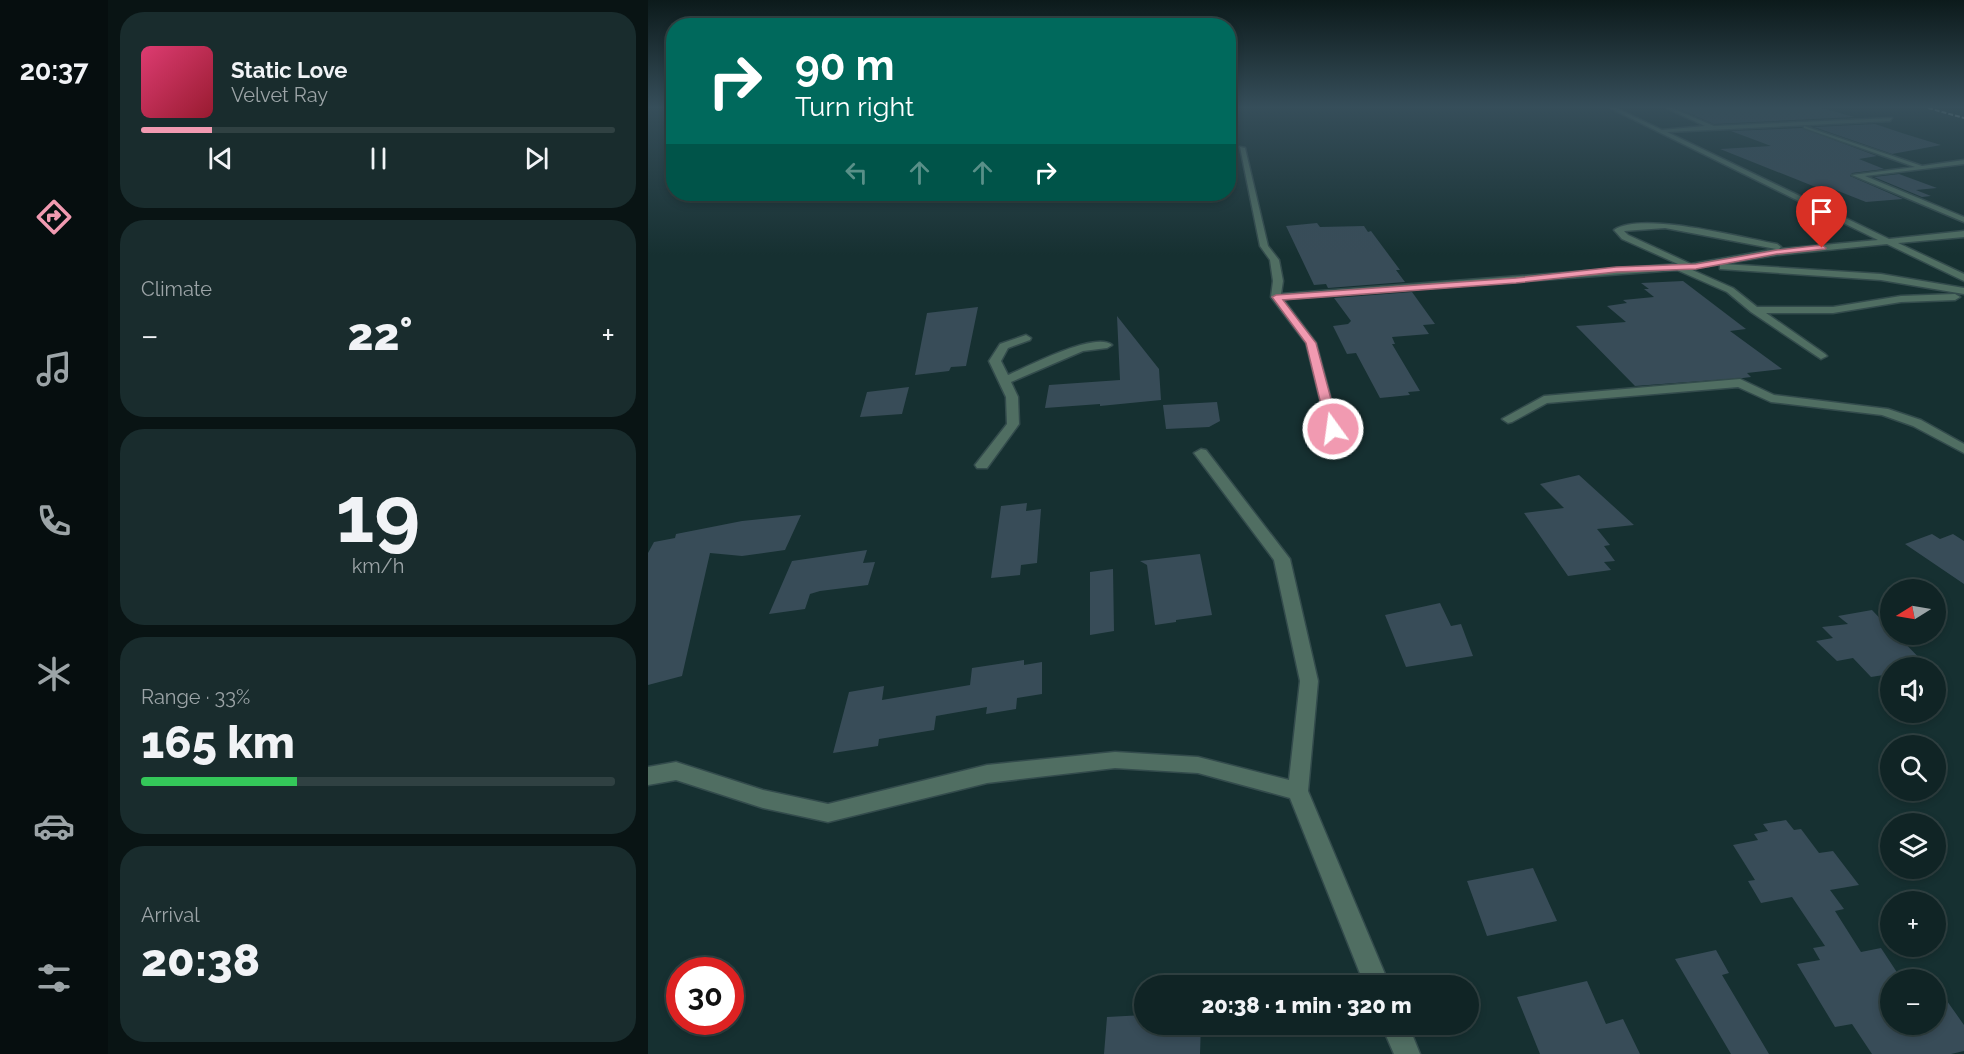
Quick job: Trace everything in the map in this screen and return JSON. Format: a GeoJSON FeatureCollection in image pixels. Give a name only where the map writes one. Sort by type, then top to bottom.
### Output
{"type":"FeatureCollection","features":[{"type":"Feature","properties":{"kind":"street"},"geometry":{"type":"LineString","coordinates":[[1244,157],[1264,246],[1274,260],[1278,281],[1276,297],[1311,343],[1333,429]]}},
{"type":"Feature","properties":{"kind":"street"},"geometry":{"type":"LineString","coordinates":[[1715,157],[1964,278]]}},
{"type":"Feature","properties":{"kind":"street"},"geometry":{"type":"LineString","coordinates":[[1894,157],[1925,168]]}},
{"type":"Feature","properties":{"kind":"street"},"geometry":{"type":"LineString","coordinates":[[1964,162],[1856,175],[1964,219]]}},
{"type":"Feature","properties":{"kind":"street"},"geometry":{"type":"LineString","coordinates":[[1798,250],[1665,226],[1629,227],[1618,230],[1625,237],[1687,266],[1730,290],[1821,356]]}},
{"type":"Feature","properties":{"kind":"street"},"geometry":{"type":"LineString","coordinates":[[1276,297],[1687,266],[1798,250],[1964,234]]}},
{"type":"Feature","properties":{"kind":"street"},"geometry":{"type":"LineString","coordinates":[[1687,266],[1763,268],[1881,278],[1964,291]]}},
{"type":"Feature","properties":{"kind":"street"},"geometry":{"type":"LineString","coordinates":[[1755,310],[1833,310],[1901,299],[1964,298]]}},
{"type":"Feature","properties":{"kind":"street"},"geometry":{"type":"LineString","coordinates":[[982,465],[1013,424],[1012,397],[994,361],[1004,346],[1026,338]]}},
{"type":"Feature","properties":{"kind":"street"},"geometry":{"type":"LineString","coordinates":[[1004,381],[1081,348],[1107,345]]}},
{"type":"Feature","properties":{"kind":"street"},"geometry":{"type":"LineString","coordinates":[[1508,418],[1544,400],[1740,383],[1771,398],[1884,412],[1917,423],[1964,449]]}},
{"type":"Feature","properties":{"kind":"street"},"geometry":{"type":"LineString","coordinates":[[1201,453],[1282,559],[1309,681],[1298,791],[1373,975]]}},
{"type":"Feature","properties":{"kind":"street"},"geometry":{"type":"LineString","coordinates":[[648,776],[676,771],[764,799],[828,813],[987,774],[1115,760],[1198,765],[1298,791]]}},
{"type":"Feature","properties":{"kind":"street"},"geometry":{"type":"LineString","coordinates":[[1399,1035],[1407,1054]]}},
{"type":"Feature","properties":{"kind":"building"},"geometry":{"type":"Polygon","coordinates":[[[1741,157],[1870,157],[1859,159],[1884,169],[1852,173],[1850,176],[1903,199],[1866,202],[1833,189],[1818,188],[1741,157]]]}},
{"type":"Feature","properties":{"kind":"building"},"geometry":{"type":"Polygon","coordinates":[[[1899,174],[1937,188],[1916,190],[1931,196],[1922,197],[1874,177],[1899,174]]]}},
{"type":"Feature","properties":{"kind":"building"},"geometry":{"type":"Polygon","coordinates":[[[1317,223],[1320,227],[1364,226],[1368,232],[1371,231],[1400,270],[1396,270],[1405,282],[1328,288],[1326,284],[1314,285],[1286,226],[1317,223]]]}},
{"type":"Feature","properties":{"kind":"building"},"geometry":{"type":"Polygon","coordinates":[[[1683,281],[1746,329],[1730,331],[1782,369],[1747,373],[1751,377],[1743,378],[1635,386],[1576,326],[1626,322],[1607,306],[1627,303],[1623,300],[1654,297],[1644,289],[1649,289],[1641,283],[1683,281]]]}},
{"type":"Feature","properties":{"kind":"building"},"geometry":{"type":"Polygon","coordinates":[[[1412,292],[1435,324],[1423,325],[1429,334],[1392,337],[1395,344],[1392,344],[1420,391],[1408,392],[1410,395],[1380,398],[1356,353],[1347,354],[1333,326],[1348,324],[1351,321],[1334,298],[1412,292]]]}},
{"type":"Feature","properties":{"kind":"building"},"geometry":{"type":"Polygon","coordinates":[[[978,307],[966,366],[951,367],[949,371],[915,375],[927,313],[978,307]]]}},
{"type":"Feature","properties":{"kind":"building"},"geometry":{"type":"Polygon","coordinates":[[[1117,316],[1159,369],[1161,400],[1045,408],[1049,385],[1120,380],[1117,316]]]}},
{"type":"Feature","properties":{"kind":"building"},"geometry":{"type":"Polygon","coordinates":[[[909,387],[902,414],[860,417],[867,392],[909,387]]]}},
{"type":"Feature","properties":{"kind":"building"},"geometry":{"type":"Polygon","coordinates":[[[1217,402],[1220,421],[1209,427],[1166,429],[1163,405],[1217,402]]]}},
{"type":"Feature","properties":{"kind":"building"},"geometry":{"type":"Polygon","coordinates":[[[1579,475],[1634,525],[1597,529],[1610,545],[1604,546],[1615,561],[1604,562],[1611,570],[1568,576],[1524,513],[1564,508],[1540,484],[1579,475]]]}},
{"type":"Feature","properties":{"kind":"building"},"geometry":{"type":"Polygon","coordinates":[[[1027,503],[1026,511],[1041,509],[1037,563],[1021,565],[1020,575],[991,578],[1001,506],[1027,503]]]}},
{"type":"Feature","properties":{"kind":"building"},"geometry":{"type":"Polygon","coordinates":[[[801,515],[785,550],[742,556],[710,553],[682,676],[648,685],[648,553],[654,542],[675,538],[676,534],[742,521],[801,515]]]}},
{"type":"Feature","properties":{"kind":"building"},"geometry":{"type":"Polygon","coordinates":[[[1932,534],[1940,539],[1953,534],[1964,541],[1964,584],[1905,544],[1932,534]]]}},
{"type":"Feature","properties":{"kind":"building"},"geometry":{"type":"Polygon","coordinates":[[[867,550],[863,563],[875,562],[868,585],[820,591],[810,594],[805,609],[769,614],[792,561],[867,550]]]}},
{"type":"Feature","properties":{"kind":"building"},"geometry":{"type":"Polygon","coordinates":[[[1200,554],[1212,615],[1155,625],[1147,565],[1140,561],[1200,554]]]}},
{"type":"Feature","properties":{"kind":"building"},"geometry":{"type":"Polygon","coordinates":[[[1113,569],[1114,631],[1090,635],[1090,572],[1113,569]]]}},
{"type":"Feature","properties":{"kind":"building"},"geometry":{"type":"Polygon","coordinates":[[[1440,603],[1451,626],[1461,624],[1473,656],[1406,667],[1385,615],[1440,603]]]}},
{"type":"Feature","properties":{"kind":"building"},"geometry":{"type":"Polygon","coordinates":[[[1872,610],[1880,618],[1880,645],[1907,645],[1918,657],[1880,657],[1880,676],[1871,677],[1853,658],[1837,661],[1816,641],[1833,638],[1822,627],[1848,624],[1838,616],[1872,610]]]}},
{"type":"Feature","properties":{"kind":"building"},"geometry":{"type":"Polygon","coordinates":[[[1024,660],[1024,665],[1042,662],[1042,694],[1017,698],[1016,709],[986,714],[987,707],[936,716],[934,730],[879,739],[878,746],[833,753],[849,692],[884,686],[882,700],[970,685],[972,668],[1024,660]]]}},
{"type":"Feature","properties":{"kind":"building"},"geometry":{"type":"Polygon","coordinates":[[[1786,820],[1794,830],[1801,829],[1819,853],[1833,851],[1859,885],[1830,890],[1844,909],[1835,911],[1861,952],[1880,948],[1880,957],[1887,957],[1895,969],[1880,969],[1880,1035],[1946,1035],[1946,1000],[1964,1025],[1964,1051],[1951,1054],[1872,1054],[1852,1024],[1835,1027],[1797,964],[1820,960],[1813,948],[1825,946],[1792,897],[1761,903],[1748,881],[1755,880],[1733,845],[1758,840],[1754,834],[1768,831],[1763,824],[1786,820]]]}},
{"type":"Feature","properties":{"kind":"building"},"geometry":{"type":"Polygon","coordinates":[[[1533,868],[1557,921],[1487,936],[1467,881],[1533,868]]]}},
{"type":"Feature","properties":{"kind":"building"},"geometry":{"type":"Polygon","coordinates":[[[1716,950],[1729,973],[1722,975],[1769,1054],[1731,1054],[1675,959],[1716,950]]]}},
{"type":"Feature","properties":{"kind":"building"},"geometry":{"type":"Polygon","coordinates":[[[1587,981],[1606,1024],[1623,1019],[1640,1054],[1540,1054],[1517,997],[1587,981]]]}},
{"type":"Feature","properties":{"kind":"building"},"geometry":{"type":"Polygon","coordinates":[[[1134,1016],[1134,1035],[1201,1035],[1200,1054],[1104,1054],[1107,1017],[1134,1016]]]}},
{"type":"Feature","properties":{"kind":"route"},"geometry":{"type":"LineString","coordinates":[[1333,429],[1311,343],[1276,297],[1516,280],[1616,270],[1696,266],[1735,258],[1822,248]]}}]}
